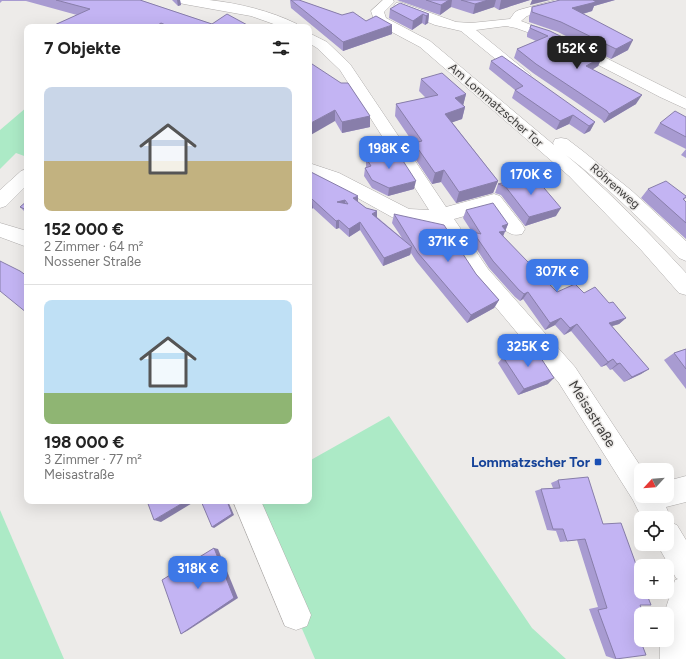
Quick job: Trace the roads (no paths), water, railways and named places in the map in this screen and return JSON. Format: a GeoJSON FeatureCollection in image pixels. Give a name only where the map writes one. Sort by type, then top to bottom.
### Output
{"type":"FeatureCollection","features":[{"type":"Feature","properties":{"kind":"street"},"geometry":{"type":"LineString","coordinates":[[184,0],[261,15],[287,24]]}},
{"type":"Feature","properties":{"kind":"street"},"geometry":{"type":"LineString","coordinates":[[513,23],[523,12],[570,0]]}},
{"type":"Feature","properties":{"kind":"street"},"geometry":{"type":"LineString","coordinates":[[386,1],[453,26],[464,27],[500,22],[513,23],[552,36],[686,104]]}},
{"type":"Feature","properties":{"kind":"street","name":"Am Lommatzscher Tor"},"geometry":{"type":"LineString","coordinates":[[386,1],[378,11],[380,20],[425,44],[575,172],[649,246],[686,288]]}},
{"type":"Feature","properties":{"kind":"street"},"geometry":{"type":"LineString","coordinates":[[464,27],[534,81]]}},
{"type":"Feature","properties":{"kind":"street","name":"Meisastraße"},"geometry":{"type":"LineString","coordinates":[[312,39],[322,45],[345,67],[481,275],[568,375],[634,471]]}},
{"type":"Feature","properties":{"kind":"street","name":"Röhrenweg"},"geometry":{"type":"LineString","coordinates":[[514,120],[538,127],[593,166],[686,253]]}},
{"type":"Feature","properties":{"kind":"street"},"geometry":{"type":"LineString","coordinates":[[312,170],[332,177],[406,216],[443,216],[494,201],[515,229]]}},
{"type":"Feature","properties":{"kind":"street"},"geometry":{"type":"LineString","coordinates":[[0,201],[24,178]]}},
{"type":"Feature","properties":{"kind":"street"},"geometry":{"type":"LineString","coordinates":[[0,230],[24,238]]}},
{"type":"Feature","properties":{"kind":"street"},"geometry":{"type":"LineString","coordinates":[[674,493],[686,489]]}},
{"type":"Feature","properties":{"kind":"street"},"geometry":{"type":"LineString","coordinates":[[248,504],[296,615]]}},
{"type":"Feature","properties":{"kind":"street"},"geometry":{"type":"LineString","coordinates":[[674,547],[686,568]]}},
{"type":"Feature","properties":{"kind":"street"},"geometry":{"type":"LineString","coordinates":[[676,659],[675,639],[681,607],[686,591]]}},
{"type":"Feature","properties":{"kind":"place","name":"Lommatzscher Tor"},"geometry":{"type":"Point","coordinates":[598,462]}}]}
